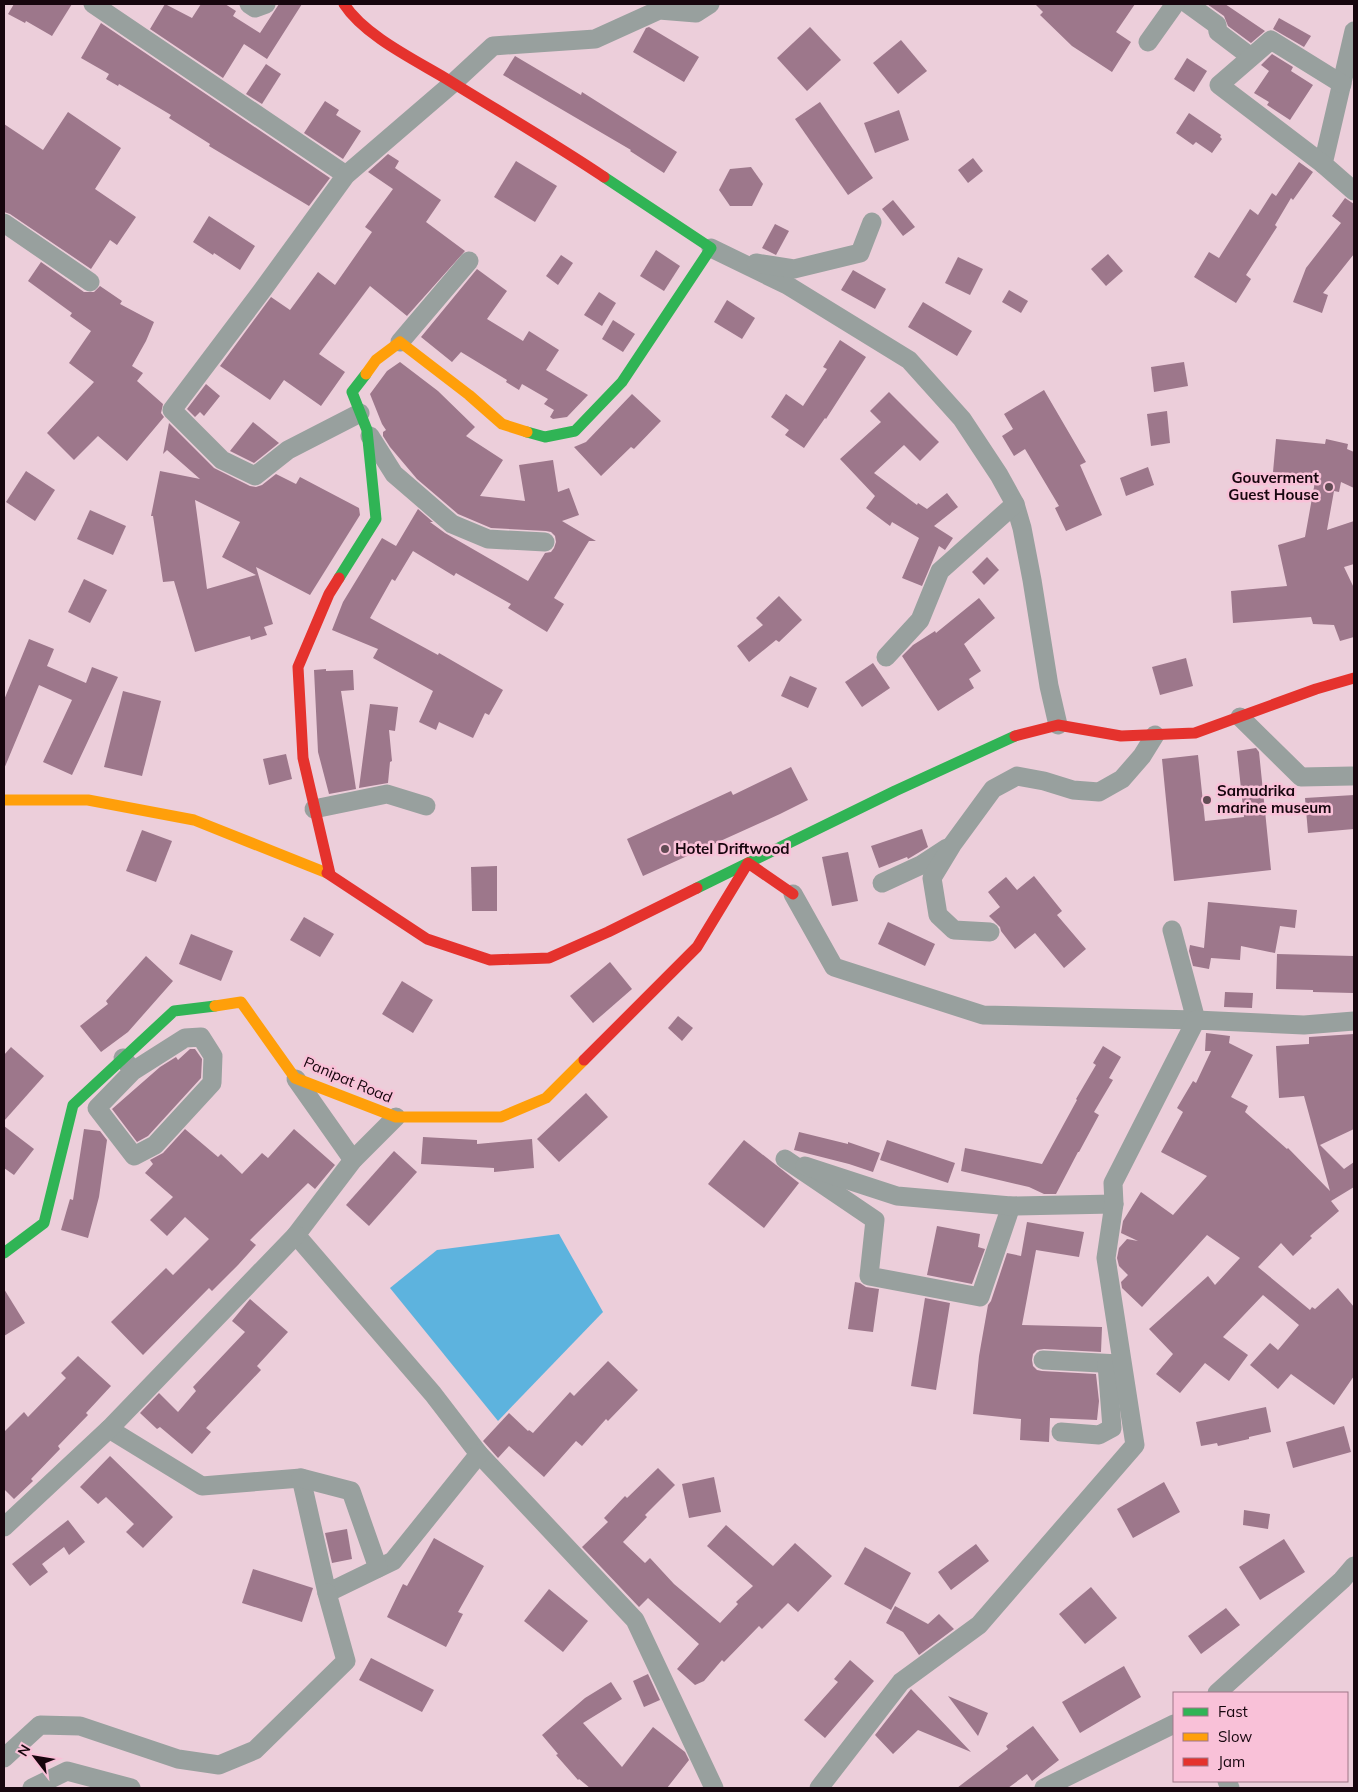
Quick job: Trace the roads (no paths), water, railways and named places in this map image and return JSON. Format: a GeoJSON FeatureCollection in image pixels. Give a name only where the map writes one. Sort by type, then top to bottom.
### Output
{"type":"FeatureCollection","features":[{"type":"Feature","properties":{"kind":"main road"},"geometry":{"type":"LineString","coordinates":[[330,874],[303,758],[298,667],[329,594],[376,519],[364,422],[352,392],[376,360],[400,342],[502,424],[545,437],[575,430],[622,382],[711,248],[571,155],[380,39],[348,10],[344,4]]}},
{"type":"Feature","properties":{"kind":"main road"},"geometry":{"type":"LineString","coordinates":[[4,800],[88,800],[194,820],[330,874],[427,939],[490,960],[549,958],[608,932],[895,790],[1008,738],[1058,725],[1121,736],[1195,733],[1316,689],[1354,678]]}},
{"type":"Feature","properties":{"kind":"main road"},"geometry":{"type":"LineString","coordinates":[[748,862],[793,894]]}},
{"type":"Feature","properties":{"kind":"main road","name":"Panipat Road"},"geometry":{"type":"LineString","coordinates":[[4,1253],[44,1223],[73,1105],[128,1065],[174,1011],[241,1002],[295,1078],[396,1117],[501,1117],[546,1098],[697,947],[748,862]]}},
{"type":"Feature","properties":{"kind":"street"},"geometry":{"type":"LineString","coordinates":[[93,4],[346,175]]}},
{"type":"Feature","properties":{"kind":"street"},"geometry":{"type":"LineString","coordinates":[[249,4],[255,8],[266,4]]}},
{"type":"Feature","properties":{"kind":"street"},"geometry":{"type":"LineString","coordinates":[[545,542],[488,539],[452,524],[394,474],[364,422],[288,450],[255,476],[222,460],[172,410],[346,175],[493,46],[595,39],[659,10],[696,13],[710,4]]}},
{"type":"Feature","properties":{"kind":"street"},"geometry":{"type":"LineString","coordinates":[[1148,42],[1175,4]]}},
{"type":"Feature","properties":{"kind":"street"},"geometry":{"type":"LineString","coordinates":[[1188,4],[1217,25],[1218,32],[1251,57]]}},
{"type":"Feature","properties":{"kind":"street"},"geometry":{"type":"LineString","coordinates":[[1323,164],[1354,31]]}},
{"type":"Feature","properties":{"kind":"street"},"geometry":{"type":"LineString","coordinates":[[1342,84],[1271,40],[1219,85],[1323,164],[1354,191]]}},
{"type":"Feature","properties":{"kind":"street"},"geometry":{"type":"LineString","coordinates":[[735,260],[794,269],[860,254],[872,222]]}},
{"type":"Feature","properties":{"kind":"street"},"geometry":{"type":"LineString","coordinates":[[4,223],[90,282]]}},
{"type":"Feature","properties":{"kind":"street"},"geometry":{"type":"LineString","coordinates":[[711,248],[787,284],[909,360],[962,419],[999,475],[1015,504],[1022,528],[1058,725]]}},
{"type":"Feature","properties":{"kind":"street"},"geometry":{"type":"LineString","coordinates":[[400,342],[469,261]]}},
{"type":"Feature","properties":{"kind":"street"},"geometry":{"type":"LineString","coordinates":[[886,657],[920,620],[940,571],[1015,504]]}},
{"type":"Feature","properties":{"kind":"street"},"geometry":{"type":"LineString","coordinates":[[1240,717],[1301,777],[1352,776]]}},
{"type":"Feature","properties":{"kind":"street"},"geometry":{"type":"LineString","coordinates":[[990,932],[954,930],[938,915],[932,878],[952,845],[993,789],[1017,776],[1044,780],[1073,790],[1100,792],[1122,778],[1142,756],[1155,735]]}},
{"type":"Feature","properties":{"kind":"street"},"geometry":{"type":"LineString","coordinates":[[314,808],[387,794],[426,806]]}},
{"type":"Feature","properties":{"kind":"street"},"geometry":{"type":"LineString","coordinates":[[882,883],[920,865],[952,845]]}},
{"type":"Feature","properties":{"kind":"street"},"geometry":{"type":"LineString","coordinates":[[793,894],[834,967],[983,1015],[1196,1020],[1304,1025],[1354,1022]]}},
{"type":"Feature","properties":{"kind":"street"},"geometry":{"type":"LineString","coordinates":[[1061,1432],[1099,1436],[1112,1428],[1115,1364],[1106,1258],[1114,1204],[1113,1183],[1196,1020],[1172,930]]}},
{"type":"Feature","properties":{"kind":"street"},"geometry":{"type":"LineString","coordinates":[[201,1037],[213,1056],[212,1084],[155,1145],[134,1156],[97,1108],[128,1065],[185,1038],[201,1037]]}},
{"type":"Feature","properties":{"kind":"street"},"geometry":{"type":"LineString","coordinates":[[295,1078],[353,1160]]}},
{"type":"Feature","properties":{"kind":"street"},"geometry":{"type":"LineString","coordinates":[[4,1528],[109,1429],[296,1235],[353,1160],[396,1117]]}},
{"type":"Feature","properties":{"kind":"street"},"geometry":{"type":"LineString","coordinates":[[1010,1206],[980,1297],[869,1276],[875,1220],[785,1160],[897,1196],[1010,1206],[1114,1204]]}},
{"type":"Feature","properties":{"kind":"street"},"geometry":{"type":"LineString","coordinates":[[296,1235],[433,1394],[479,1454],[635,1620],[714,1788]]}},
{"type":"Feature","properties":{"kind":"street"},"geometry":{"type":"LineString","coordinates":[[1043,1360],[1115,1364]]}},
{"type":"Feature","properties":{"kind":"street"},"geometry":{"type":"LineString","coordinates":[[819,1788],[901,1682],[979,1625],[1135,1445],[1115,1364]]}},
{"type":"Feature","properties":{"kind":"street"},"geometry":{"type":"LineString","coordinates":[[109,1429],[202,1486],[301,1478],[351,1491],[378,1568]]}},
{"type":"Feature","properties":{"kind":"street"},"geometry":{"type":"LineString","coordinates":[[327,1593],[393,1560],[479,1454]]}},
{"type":"Feature","properties":{"kind":"street"},"geometry":{"type":"LineString","coordinates":[[4,1758],[40,1726],[80,1726],[178,1759],[219,1766],[255,1750],[346,1661],[327,1593],[301,1478]]}},
{"type":"Feature","properties":{"kind":"street"},"geometry":{"type":"LineString","coordinates":[[1218,1692],[1342,1580],[1354,1566]]}},
{"type":"Feature","properties":{"kind":"street"},"geometry":{"type":"LineString","coordinates":[[1044,1788],[1173,1724]]}},
{"type":"Feature","properties":{"kind":"street"},"geometry":{"type":"LineString","coordinates":[[32,1788],[68,1770],[131,1788]]}},
{"type":"Feature","properties":{"kind":"water"},"geometry":{"type":"Polygon","coordinates":[[[559,1234],[603,1312],[498,1421],[390,1288],[437,1250],[559,1234]]]}},
{"type":"Feature","properties":{"kind":"place","name":"Gouverment Guest House"},"geometry":{"type":"Point","coordinates":[1329,487]}},
{"type":"Feature","properties":{"kind":"place","name":"Samudrika marine museum"},"geometry":{"type":"Point","coordinates":[1207,800]}},
{"type":"Feature","properties":{"kind":"place","name":"Hotel Driftwood"},"geometry":{"type":"Point","coordinates":[665,849]}}]}
